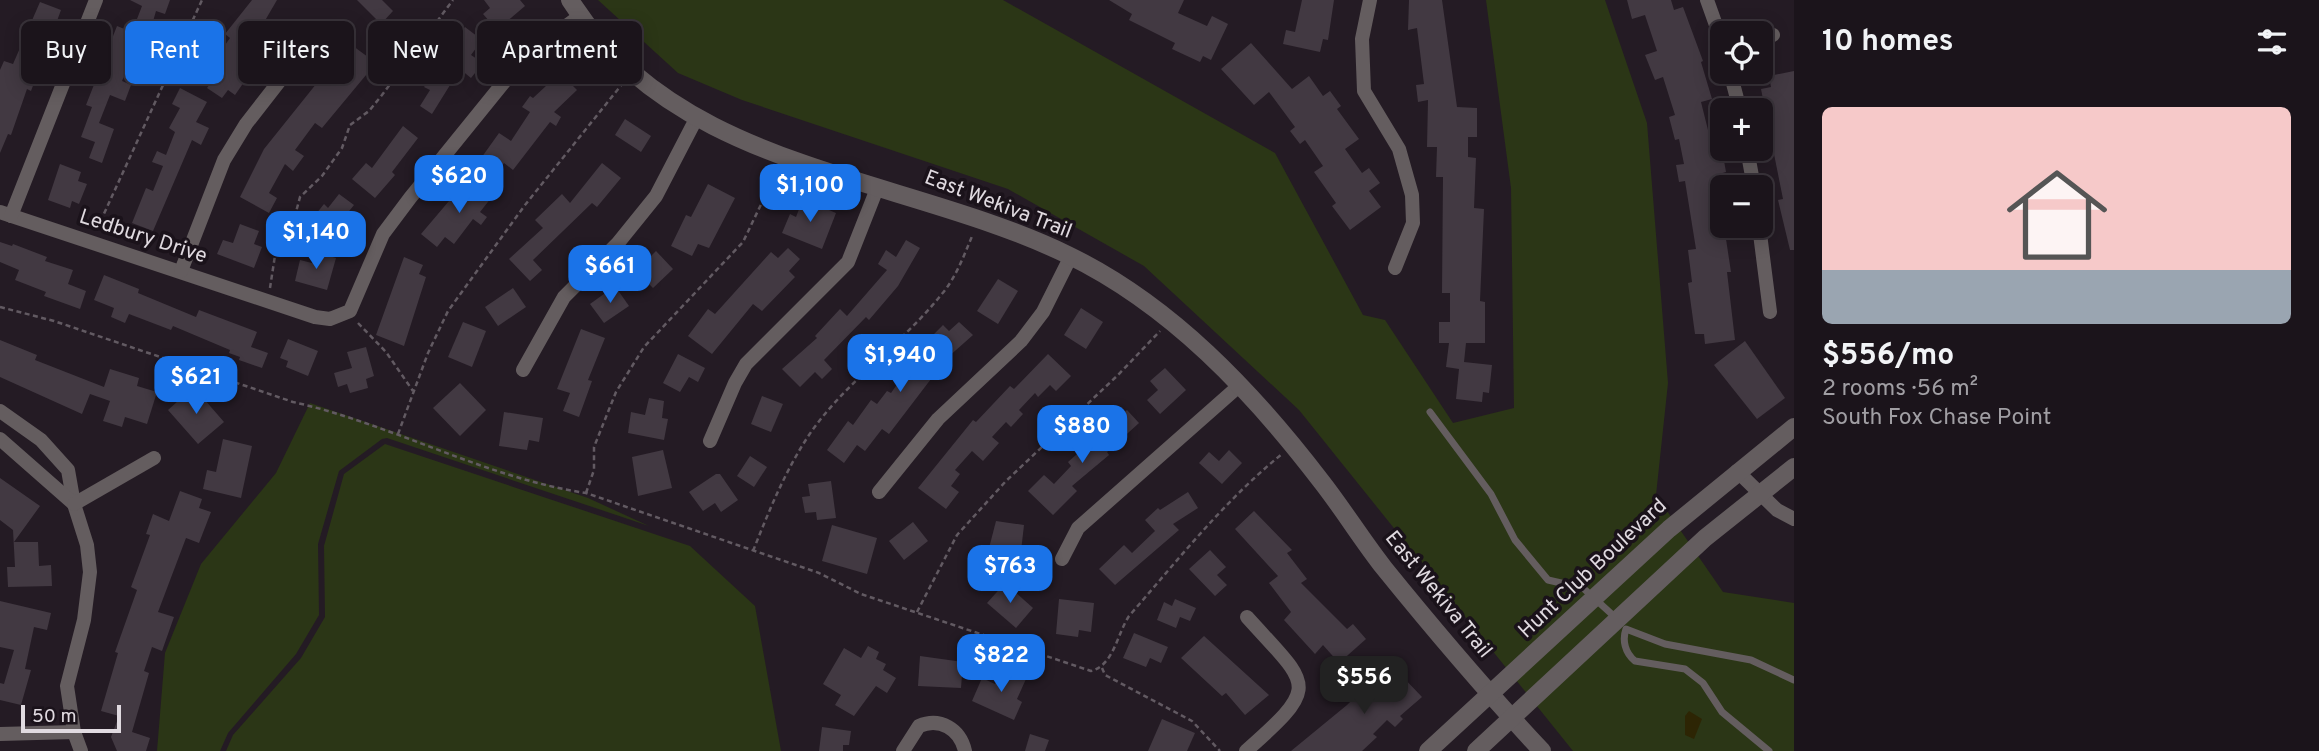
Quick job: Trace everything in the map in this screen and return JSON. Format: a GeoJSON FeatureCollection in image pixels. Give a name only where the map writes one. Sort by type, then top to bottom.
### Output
{"type":"FeatureCollection","features":[{"type":"Feature","properties":{"kind":"street"},"geometry":{"type":"LineString","coordinates":[[5,214],[96,0]]}},
{"type":"Feature","properties":{"kind":"street","name":"East Wekiva Trail"},"geometry":{"type":"LineString","coordinates":[[570,0],[584,21]]}},
{"type":"Feature","properties":{"kind":"street"},"geometry":{"type":"LineString","coordinates":[[1370,0],[1362,39],[1364,91],[1376,115],[1399,149],[1412,195],[1413,223],[1395,268]]}},
{"type":"Feature","properties":{"kind":"street"},"geometry":{"type":"LineString","coordinates":[[1707,0],[1714,21]]}},
{"type":"Feature","properties":{"kind":"street"},"geometry":{"type":"LineString","coordinates":[[350,310],[383,234],[410,198],[504,82],[538,47],[580,16]]}},
{"type":"Feature","properties":{"kind":"street","name":"East Wekiva Trail"},"geometry":{"type":"LineString","coordinates":[[642,81],[696,119],[732,136],[979,218],[1071,256],[1170,320],[1240,385],[1292,445],[1383,566],[1490,695],[1542,751]]}},
{"type":"Feature","properties":{"kind":"street"},"geometry":{"type":"LineString","coordinates":[[181,271],[224,160],[246,124],[277,84]]}},
{"type":"Feature","properties":{"kind":"street"},"geometry":{"type":"LineString","coordinates":[[523,370],[564,297],[618,243],[656,196],[696,119]]}},
{"type":"Feature","properties":{"kind":"street"},"geometry":{"type":"LineString","coordinates":[[710,441],[734,383],[746,364],[848,262],[878,186]]}},
{"type":"Feature","properties":{"kind":"street","name":"Ledbury Drive"},"geometry":{"type":"LineString","coordinates":[[5,214],[267,301],[330,319],[350,310]]}},
{"type":"Feature","properties":{"kind":"street"},"geometry":{"type":"LineString","coordinates":[[1761,238],[1770,312]]}},
{"type":"Feature","properties":{"kind":"street"},"geometry":{"type":"LineString","coordinates":[[879,492],[938,419],[1021,341],[1043,312],[1071,256]]}},
{"type":"Feature","properties":{"kind":"street"},"geometry":{"type":"LineString","coordinates":[[1062,559],[1078,528],[1240,385]]}},
{"type":"Feature","properties":{"kind":"street"},"geometry":{"type":"LineString","coordinates":[[0,411],[41,440],[68,470],[74,505],[87,545],[90,572],[84,620],[67,685],[74,732],[81,751]]}},
{"type":"Feature","properties":{"kind":"street","name":"Hunt Club Boulevard"},"geometry":{"type":"LineString","coordinates":[[1428,751],[1737,471],[1794,427]]}},
{"type":"Feature","properties":{"kind":"street"},"geometry":{"type":"LineString","coordinates":[[0,439],[74,505]]}},
{"type":"Feature","properties":{"kind":"street"},"geometry":{"type":"LineString","coordinates":[[74,505],[155,458]]}},
{"type":"Feature","properties":{"kind":"street"},"geometry":{"type":"LineString","coordinates":[[1476,751],[1622,624],[1704,538],[1794,467]]}},
{"type":"Feature","properties":{"kind":"street"},"geometry":{"type":"LineString","coordinates":[[1737,471],[1777,510],[1794,519]]}},
{"type":"Feature","properties":{"kind":"street"},"geometry":{"type":"LineString","coordinates":[[1247,617],[1294,670],[1300,691],[1295,705],[1285,717],[1247,751]]}},
{"type":"Feature","properties":{"kind":"street"},"geometry":{"type":"LineString","coordinates":[[903,751],[915,732],[925,724],[945,724],[954,732],[965,751]]}},
{"type":"Feature","properties":{"kind":"street"},"geometry":{"type":"LineString","coordinates":[[0,734],[74,732]]}},
{"type":"Feature","properties":{"kind":"lane"},"geometry":{"type":"LineString","coordinates":[[1430,412],[1491,494],[1515,540],[1548,580],[1583,588],[1596,597],[1622,624],[1665,644],[1751,660],[1794,680]]}},
{"type":"Feature","properties":{"kind":"lane"},"geometry":{"type":"LineString","coordinates":[[1622,624],[1629,656],[1635,661],[1685,669],[1703,683],[1722,712],[1769,751]]}},
{"type":"Feature","properties":{"kind":"path"},"geometry":{"type":"LineString","coordinates":[[91,242],[202,0]]}},
{"type":"Feature","properties":{"kind":"path"},"geometry":{"type":"LineString","coordinates":[[267,301],[276,249],[292,227],[300,197],[322,176],[342,148],[350,125],[369,111],[453,0]]}},
{"type":"Feature","properties":{"kind":"path"},"geometry":{"type":"LineString","coordinates":[[398,434],[412,391],[448,311],[525,205],[622,84]]}},
{"type":"Feature","properties":{"kind":"path"},"geometry":{"type":"LineString","coordinates":[[586,493],[594,470],[594,447],[616,392],[644,347],[743,242],[784,155]]}},
{"type":"Feature","properties":{"kind":"path"},"geometry":{"type":"LineString","coordinates":[[753,551],[778,489],[810,434],[863,374],[941,296],[955,274],[979,218]]}},
{"type":"Feature","properties":{"kind":"path"},"geometry":{"type":"LineString","coordinates":[[0,307],[54,321],[247,387],[334,411],[484,465],[561,489],[586,493],[1039,656],[1091,671],[1102,668],[1129,616],[1242,488],[1292,445]]}},
{"type":"Feature","properties":{"kind":"path"},"geometry":{"type":"LineString","coordinates":[[350,310],[366,335],[386,352],[412,391]]}},
{"type":"Feature","properties":{"kind":"path"},"geometry":{"type":"LineString","coordinates":[[916,612],[957,535],[1006,481],[1118,375],[1170,320]]}},
{"type":"Feature","properties":{"kind":"path"},"geometry":{"type":"LineString","coordinates":[[1102,668],[1105,675],[1192,721],[1220,751]]}},
{"type":"Feature","properties":{"kind":"green space"},"geometry":{"type":"Polygon","coordinates":[[[598,0],[1003,0],[1275,153],[1363,315],[1385,320],[1453,423],[1514,408],[1511,188],[1486,0],[1605,0],[1647,123],[1668,383],[1656,495],[1723,592],[1794,603],[1794,751],[1573,751],[1299,410],[1144,266],[1008,189],[742,100],[678,73],[642,40],[642,21],[621,21],[598,0]]]}},
{"type":"Feature","properties":{"kind":"green space"},"geometry":{"type":"Polygon","coordinates":[[[310,403],[588,498],[649,526],[387,438],[382,439],[339,471],[318,544],[319,615],[296,654],[228,733],[220,751],[157,751],[165,653],[201,564],[276,473],[310,403]]]}},
{"type":"Feature","properties":{"kind":"green space"},"geometry":{"type":"Polygon","coordinates":[[[385,444],[690,546],[755,606],[781,751],[226,751],[233,735],[301,658],[325,617],[324,546],[344,474],[385,444]]]}},
{"type":"Feature","properties":{"kind":"sand"},"geometry":{"type":"Polygon","coordinates":[[[1689,711],[1702,719],[1694,739],[1685,735],[1685,716],[1689,711]]]}},
{"type":"Feature","properties":{"kind":"building"},"geometry":{"type":"Polygon","coordinates":[[[130,0],[170,0],[165,14],[156,11],[153,21],[136,21],[142,6],[130,0]]]}},
{"type":"Feature","properties":{"kind":"building"},"geometry":{"type":"Polygon","coordinates":[[[252,0],[277,0],[265,21],[238,21],[238,84],[243,84],[235,95],[228,90],[222,98],[207,88],[210,84],[224,84],[224,46],[230,38],[225,34],[252,0]]]}},
{"type":"Feature","properties":{"kind":"building"},"geometry":{"type":"Polygon","coordinates":[[[357,0],[382,0],[393,11],[384,21],[378,21],[357,0]]]}},
{"type":"Feature","properties":{"kind":"building"},"geometry":{"type":"Polygon","coordinates":[[[484,0],[520,0],[525,6],[508,21],[489,21],[483,14],[490,8],[484,0]]]}},
{"type":"Feature","properties":{"kind":"building"},"geometry":{"type":"Polygon","coordinates":[[[1109,0],[1184,0],[1178,13],[1207,26],[1212,16],[1228,24],[1211,60],[1203,56],[1200,62],[1172,49],[1175,43],[1129,20],[1132,14],[1109,0]]]}},
{"type":"Feature","properties":{"kind":"building"},"geometry":{"type":"Polygon","coordinates":[[[1302,0],[1334,0],[1328,40],[1323,39],[1320,52],[1283,44],[1286,30],[1295,32],[1302,0]]]}},
{"type":"Feature","properties":{"kind":"building"},"geometry":{"type":"Polygon","coordinates":[[[1409,0],[1442,0],[1457,107],[1477,108],[1477,137],[1468,137],[1468,157],[1476,158],[1474,208],[1484,209],[1480,301],[1485,302],[1485,343],[1466,343],[1464,362],[1492,365],[1489,393],[1483,392],[1482,402],[1456,399],[1459,369],[1446,367],[1449,343],[1439,343],[1439,322],[1450,322],[1450,293],[1442,293],[1443,177],[1436,177],[1437,147],[1427,147],[1428,100],[1418,102],[1416,85],[1424,84],[1417,28],[1408,30],[1409,0]]]}},
{"type":"Feature","properties":{"kind":"building"},"geometry":{"type":"Polygon","coordinates":[[[1627,0],[1671,0],[1674,10],[1683,7],[1703,61],[1701,62],[1712,98],[1701,102],[1710,129],[1710,161],[1724,161],[1726,172],[1710,175],[1710,238],[1732,238],[1726,239],[1731,272],[1727,272],[1735,340],[1705,344],[1704,334],[1695,334],[1688,283],[1692,282],[1688,250],[1696,249],[1685,181],[1679,182],[1676,165],[1684,164],[1679,139],[1675,140],[1669,117],[1675,115],[1663,77],[1655,80],[1645,55],[1657,51],[1645,15],[1632,19],[1627,0]]]}},
{"type":"Feature","properties":{"kind":"building"},"geometry":{"type":"Polygon","coordinates":[[[40,2],[61,10],[57,21],[32,21],[40,2]]]}},
{"type":"Feature","properties":{"kind":"building"},"geometry":{"type":"Polygon","coordinates":[[[117,26],[125,29],[125,74],[122,81],[131,85],[125,101],[110,95],[99,123],[114,129],[102,163],[89,158],[95,142],[81,137],[92,107],[86,105],[94,84],[111,84],[111,41],[117,26]]]}},
{"type":"Feature","properties":{"kind":"building"},"geometry":{"type":"Polygon","coordinates":[[[465,27],[477,36],[477,47],[471,55],[477,59],[477,70],[471,78],[463,71],[465,27]]]}},
{"type":"Feature","properties":{"kind":"building"},"geometry":{"type":"Polygon","coordinates":[[[1251,43],[1292,89],[1309,76],[1323,96],[1330,91],[1341,106],[1337,109],[1359,139],[1345,149],[1362,173],[1369,168],[1380,183],[1369,191],[1381,207],[1350,230],[1332,206],[1336,203],[1314,172],[1323,166],[1305,140],[1300,144],[1290,131],[1295,127],[1269,92],[1254,105],[1221,69],[1251,43]]]}},
{"type":"Feature","properties":{"kind":"building"},"geometry":{"type":"Polygon","coordinates":[[[21,46],[21,84],[34,84],[31,91],[27,89],[11,135],[8,134],[0,153],[0,70],[4,61],[13,64],[21,46]]]}},
{"type":"Feature","properties":{"kind":"building"},"geometry":{"type":"Polygon","coordinates":[[[354,47],[368,57],[368,73],[322,128],[315,123],[295,150],[304,156],[293,171],[285,164],[269,193],[277,198],[269,213],[240,197],[264,149],[316,84],[354,84],[354,47]]]}},
{"type":"Feature","properties":{"kind":"building"},"geometry":{"type":"Polygon","coordinates":[[[1794,71],[1794,250],[1790,250],[1778,200],[1783,199],[1773,149],[1773,98],[1763,98],[1761,89],[1771,87],[1773,75],[1794,71]]]}},
{"type":"Feature","properties":{"kind":"building"},"geometry":{"type":"Polygon","coordinates":[[[426,84],[451,84],[432,114],[420,106],[430,90],[424,87],[426,84]]]}},
{"type":"Feature","properties":{"kind":"building"},"geometry":{"type":"Polygon","coordinates":[[[548,84],[571,84],[577,90],[554,112],[561,117],[556,126],[550,122],[513,170],[504,163],[497,173],[479,161],[499,133],[511,141],[530,112],[522,107],[530,96],[533,98],[548,84]]]}},
{"type":"Feature","properties":{"kind":"building"},"geometry":{"type":"Polygon","coordinates":[[[180,88],[207,102],[196,122],[209,128],[201,145],[192,140],[153,231],[132,223],[146,188],[153,191],[163,166],[152,162],[157,151],[166,155],[175,132],[169,128],[180,108],[172,104],[180,88]]]}},
{"type":"Feature","properties":{"kind":"building"},"geometry":{"type":"Polygon","coordinates":[[[625,119],[651,136],[641,152],[615,135],[625,119]]]}},
{"type":"Feature","properties":{"kind":"building"},"geometry":{"type":"Polygon","coordinates":[[[403,126],[418,138],[392,172],[395,175],[375,198],[352,179],[366,163],[372,168],[403,126]]]}},
{"type":"Feature","properties":{"kind":"building"},"geometry":{"type":"Polygon","coordinates":[[[602,163],[621,178],[597,207],[592,203],[533,260],[542,270],[530,281],[509,259],[543,228],[535,220],[562,194],[570,203],[602,163]]]}},
{"type":"Feature","properties":{"kind":"building"},"geometry":{"type":"Polygon","coordinates":[[[60,164],[81,172],[78,181],[87,184],[79,204],[72,201],[70,208],[48,200],[60,164]]]}},
{"type":"Feature","properties":{"kind":"building"},"geometry":{"type":"Polygon","coordinates":[[[479,180],[495,193],[480,212],[487,217],[481,225],[473,219],[454,244],[445,237],[437,247],[421,234],[460,188],[468,194],[479,180]]]}},
{"type":"Feature","properties":{"kind":"building"},"geometry":{"type":"Polygon","coordinates":[[[708,184],[735,198],[709,248],[698,244],[692,256],[671,246],[686,215],[691,217],[708,184]]]}},
{"type":"Feature","properties":{"kind":"building"},"geometry":{"type":"Polygon","coordinates":[[[339,194],[354,205],[342,220],[352,228],[342,241],[312,219],[324,204],[328,208],[339,194]]]}},
{"type":"Feature","properties":{"kind":"building"},"geometry":{"type":"Polygon","coordinates":[[[803,199],[836,213],[822,249],[782,233],[790,214],[796,217],[803,199]]]}},
{"type":"Feature","properties":{"kind":"building"},"geometry":{"type":"Polygon","coordinates":[[[240,224],[259,231],[254,244],[262,247],[254,268],[217,254],[223,240],[233,243],[240,224]]]}},
{"type":"Feature","properties":{"kind":"building"},"geometry":{"type":"Polygon","coordinates":[[[906,240],[920,248],[898,286],[869,320],[866,317],[824,360],[832,369],[822,379],[815,372],[800,387],[782,369],[817,338],[815,336],[840,309],[847,316],[887,270],[878,264],[886,250],[896,257],[906,240]]]}},
{"type":"Feature","properties":{"kind":"building"},"geometry":{"type":"Polygon","coordinates":[[[0,242],[47,257],[45,261],[73,270],[68,284],[86,291],[80,309],[44,296],[46,292],[15,280],[19,270],[0,262],[0,242]]]}},
{"type":"Feature","properties":{"kind":"building"},"geometry":{"type":"Polygon","coordinates":[[[788,248],[800,259],[789,271],[795,277],[762,311],[753,304],[712,354],[688,336],[708,309],[715,314],[771,252],[778,258],[788,248]]]}},
{"type":"Feature","properties":{"kind":"building"},"geometry":{"type":"Polygon","coordinates":[[[656,251],[673,269],[653,288],[636,271],[656,251]]]}},
{"type":"Feature","properties":{"kind":"building"},"geometry":{"type":"Polygon","coordinates":[[[315,252],[336,258],[327,290],[295,281],[300,260],[312,263],[315,252]]]}},
{"type":"Feature","properties":{"kind":"building"},"geometry":{"type":"Polygon","coordinates":[[[404,257],[423,265],[419,274],[426,277],[404,346],[376,335],[404,257]]]}},
{"type":"Feature","properties":{"kind":"building"},"geometry":{"type":"Polygon","coordinates":[[[104,275],[139,289],[138,293],[196,317],[199,310],[257,332],[251,347],[268,353],[262,368],[239,360],[240,357],[229,353],[230,350],[173,326],[171,330],[129,314],[125,323],[111,317],[114,308],[94,300],[104,275]]]}},
{"type":"Feature","properties":{"kind":"building"},"geometry":{"type":"Polygon","coordinates":[[[998,279],[1018,291],[998,324],[977,311],[998,279]]]}},
{"type":"Feature","properties":{"kind":"building"},"geometry":{"type":"Polygon","coordinates":[[[615,286],[629,306],[604,323],[590,304],[615,286]]]}},
{"type":"Feature","properties":{"kind":"building"},"geometry":{"type":"Polygon","coordinates":[[[513,288],[526,307],[498,326],[485,307],[513,288]]]}},
{"type":"Feature","properties":{"kind":"building"},"geometry":{"type":"Polygon","coordinates":[[[1081,308],[1103,322],[1086,349],[1064,335],[1081,308]]]}},
{"type":"Feature","properties":{"kind":"building"},"geometry":{"type":"Polygon","coordinates":[[[463,322],[486,331],[472,367],[448,357],[463,322]]]}},
{"type":"Feature","properties":{"kind":"building"},"geometry":{"type":"Polygon","coordinates":[[[959,322],[973,335],[947,358],[889,434],[882,429],[865,451],[857,445],[844,463],[827,450],[848,421],[853,425],[871,400],[877,404],[887,391],[891,393],[929,339],[943,325],[949,331],[959,322]]]}},
{"type":"Feature","properties":{"kind":"building"},"geometry":{"type":"Polygon","coordinates":[[[581,329],[605,338],[588,380],[592,381],[579,417],[563,411],[570,393],[557,389],[581,329]]]}},
{"type":"Feature","properties":{"kind":"building"},"geometry":{"type":"Polygon","coordinates":[[[288,339],[318,351],[308,376],[286,367],[288,361],[280,358],[288,339]]]}},
{"type":"Feature","properties":{"kind":"building"},"geometry":{"type":"Polygon","coordinates":[[[0,340],[37,355],[35,360],[104,387],[110,369],[139,378],[137,386],[157,392],[147,424],[125,417],[122,427],[103,421],[110,401],[90,394],[82,414],[0,377],[0,340]]]}},
{"type":"Feature","properties":{"kind":"building"},"geometry":{"type":"Polygon","coordinates":[[[1745,341],[1785,398],[1757,419],[1714,365],[1745,341]]]}},
{"type":"Feature","properties":{"kind":"building"},"geometry":{"type":"Polygon","coordinates":[[[366,347],[374,376],[366,379],[368,388],[350,393],[347,384],[338,387],[334,373],[352,368],[347,352],[366,347]]]}},
{"type":"Feature","properties":{"kind":"building"},"geometry":{"type":"Polygon","coordinates":[[[678,354],[705,368],[698,382],[689,377],[680,392],[663,383],[678,354]]]}},
{"type":"Feature","properties":{"kind":"building"},"geometry":{"type":"Polygon","coordinates":[[[1048,354],[1071,376],[1056,391],[1050,385],[1038,397],[1035,393],[1019,410],[1023,414],[1011,427],[1006,422],[992,437],[999,443],[983,461],[972,451],[955,470],[960,474],[951,486],[959,492],[946,509],[918,488],[973,420],[976,422],[1010,386],[1014,389],[1048,354]]]}},
{"type":"Feature","properties":{"kind":"building"},"geometry":{"type":"Polygon","coordinates":[[[1165,368],[1186,390],[1160,414],[1147,400],[1158,390],[1150,381],[1165,368]]]}},
{"type":"Feature","properties":{"kind":"building"},"geometry":{"type":"Polygon","coordinates":[[[460,383],[486,410],[460,436],[433,408],[460,383]]]}},
{"type":"Feature","properties":{"kind":"building"},"geometry":{"type":"Polygon","coordinates":[[[188,392],[192,397],[198,392],[224,422],[198,444],[168,410],[188,392]]]}},
{"type":"Feature","properties":{"kind":"building"},"geometry":{"type":"Polygon","coordinates":[[[762,396],[783,404],[771,432],[751,424],[762,396]]]}},
{"type":"Feature","properties":{"kind":"building"},"geometry":{"type":"Polygon","coordinates":[[[649,398],[664,401],[662,418],[668,419],[664,440],[628,433],[631,412],[645,415],[649,398]]]}},
{"type":"Feature","properties":{"kind":"building"},"geometry":{"type":"Polygon","coordinates":[[[1127,410],[1139,423],[1107,452],[1109,455],[1072,486],[1077,491],[1053,515],[1028,491],[1044,475],[1054,484],[1071,466],[1068,462],[1127,410]]]}},
{"type":"Feature","properties":{"kind":"building"},"geometry":{"type":"Polygon","coordinates":[[[504,412],[543,418],[539,442],[529,440],[527,450],[499,446],[504,412]]]}},
{"type":"Feature","properties":{"kind":"building"},"geometry":{"type":"Polygon","coordinates":[[[223,439],[252,446],[241,498],[203,489],[207,470],[216,472],[223,439]]]}},
{"type":"Feature","properties":{"kind":"building"},"geometry":{"type":"Polygon","coordinates":[[[663,450],[672,488],[638,496],[632,457],[663,450]]]}},
{"type":"Feature","properties":{"kind":"building"},"geometry":{"type":"Polygon","coordinates":[[[1229,450],[1242,463],[1222,484],[1199,463],[1209,452],[1219,461],[1229,450]]]}},
{"type":"Feature","properties":{"kind":"building"},"geometry":{"type":"Polygon","coordinates":[[[750,456],[767,467],[754,487],[737,476],[750,456]]]}},
{"type":"Feature","properties":{"kind":"building"},"geometry":{"type":"Polygon","coordinates":[[[720,474],[738,500],[721,512],[715,503],[703,511],[689,492],[720,474]]]}},
{"type":"Feature","properties":{"kind":"building"},"geometry":{"type":"Polygon","coordinates":[[[0,478],[40,506],[14,542],[38,542],[39,566],[51,565],[52,586],[8,587],[7,567],[15,567],[13,530],[0,520],[0,478]]]}},
{"type":"Feature","properties":{"kind":"building"},"geometry":{"type":"Polygon","coordinates":[[[831,481],[836,518],[817,520],[816,512],[805,513],[802,497],[810,496],[808,484],[831,481]]]}},
{"type":"Feature","properties":{"kind":"building"},"geometry":{"type":"Polygon","coordinates":[[[180,491],[202,499],[199,508],[211,512],[199,543],[186,538],[158,612],[174,617],[162,651],[152,647],[144,671],[149,673],[132,732],[150,738],[146,751],[117,751],[111,737],[119,716],[101,711],[118,653],[115,652],[137,590],[131,587],[150,535],[146,534],[153,514],[169,521],[180,491]]]}},
{"type":"Feature","properties":{"kind":"building"},"geometry":{"type":"Polygon","coordinates":[[[1188,492],[1198,508],[1173,524],[1179,530],[1115,585],[1099,569],[1124,545],[1132,553],[1155,531],[1145,520],[1158,508],[1160,510],[1188,492]]]}},
{"type":"Feature","properties":{"kind":"building"},"geometry":{"type":"Polygon","coordinates":[[[1254,511],[1292,550],[1287,553],[1307,579],[1301,583],[1347,629],[1353,624],[1366,639],[1339,663],[1323,645],[1315,654],[1284,620],[1291,612],[1269,583],[1278,576],[1235,529],[1254,511]]]}},
{"type":"Feature","properties":{"kind":"building"},"geometry":{"type":"Polygon","coordinates":[[[996,521],[1024,525],[1020,560],[987,556],[996,521]]]}},
{"type":"Feature","properties":{"kind":"building"},"geometry":{"type":"Polygon","coordinates":[[[913,522],[928,541],[904,560],[889,541],[913,522]]]}},
{"type":"Feature","properties":{"kind":"building"},"geometry":{"type":"Polygon","coordinates":[[[832,525],[877,538],[867,574],[822,561],[832,525]]]}},
{"type":"Feature","properties":{"kind":"building"},"geometry":{"type":"Polygon","coordinates":[[[1210,550],[1226,567],[1217,575],[1227,585],[1215,596],[1189,569],[1210,550]]]}},
{"type":"Feature","properties":{"kind":"building"},"geometry":{"type":"Polygon","coordinates":[[[1005,583],[1033,608],[1016,628],[987,603],[1005,583]]]}},
{"type":"Feature","properties":{"kind":"building"},"geometry":{"type":"Polygon","coordinates":[[[1059,599],[1094,603],[1091,632],[1079,630],[1078,637],[1056,634],[1059,599]]]}},
{"type":"Feature","properties":{"kind":"building"},"geometry":{"type":"Polygon","coordinates":[[[1175,599],[1196,608],[1190,621],[1180,617],[1176,628],[1157,620],[1164,602],[1172,606],[1175,599]]]}},
{"type":"Feature","properties":{"kind":"building"},"geometry":{"type":"Polygon","coordinates":[[[0,601],[51,613],[47,630],[34,627],[25,669],[31,670],[21,705],[0,700],[0,683],[4,684],[14,650],[0,647],[0,601]]]}},
{"type":"Feature","properties":{"kind":"building"},"geometry":{"type":"Polygon","coordinates":[[[1134,633],[1168,647],[1161,663],[1150,658],[1146,667],[1123,658],[1134,633]]]}},
{"type":"Feature","properties":{"kind":"building"},"geometry":{"type":"Polygon","coordinates":[[[1204,636],[1269,695],[1245,715],[1226,693],[1222,696],[1181,658],[1204,636]]]}},
{"type":"Feature","properties":{"kind":"building"},"geometry":{"type":"Polygon","coordinates":[[[868,646],[879,652],[876,659],[886,664],[883,670],[896,678],[887,693],[876,686],[854,716],[835,705],[841,695],[823,684],[844,648],[861,658],[868,646]]]}},
{"type":"Feature","properties":{"kind":"building"},"geometry":{"type":"Polygon","coordinates":[[[920,656],[963,662],[961,688],[918,686],[920,656]]]}},
{"type":"Feature","properties":{"kind":"building"},"geometry":{"type":"Polygon","coordinates":[[[1386,667],[1395,678],[1400,674],[1422,697],[1400,716],[1403,719],[1395,727],[1387,720],[1373,734],[1377,737],[1362,751],[1291,751],[1347,705],[1386,667]]]}},
{"type":"Feature","properties":{"kind":"building"},"geometry":{"type":"Polygon","coordinates":[[[1002,668],[1026,679],[1017,699],[1022,702],[1014,720],[972,701],[982,678],[995,684],[1002,668]]]}},
{"type":"Feature","properties":{"kind":"building"},"geometry":{"type":"Polygon","coordinates":[[[1162,719],[1195,733],[1187,751],[1148,751],[1162,719]]]}},
{"type":"Feature","properties":{"kind":"building"},"geometry":{"type":"Polygon","coordinates":[[[822,727],[851,731],[849,745],[843,745],[843,751],[819,751],[822,727]]]}},
{"type":"Feature","properties":{"kind":"building"},"geometry":{"type":"Polygon","coordinates":[[[1030,734],[1049,740],[1045,751],[1025,751],[1030,734]]]}}]}
